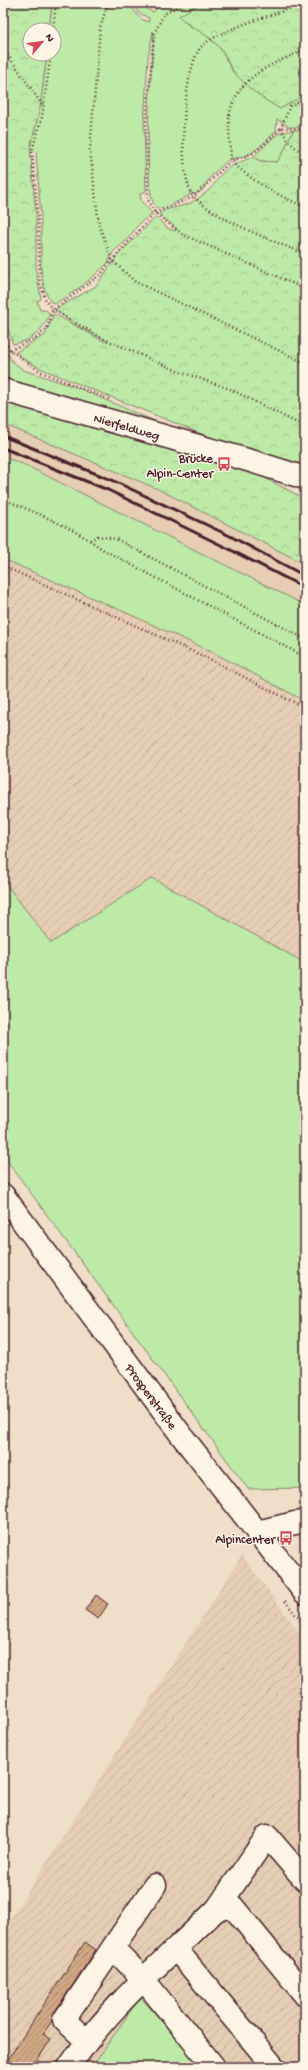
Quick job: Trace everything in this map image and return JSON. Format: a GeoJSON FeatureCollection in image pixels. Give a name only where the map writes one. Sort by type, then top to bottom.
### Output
{"type":"FeatureCollection","features":[{"type":"Feature","properties":{"kind":"street","name":"Nierfeldweg"},"geometry":{"type":"LineString","coordinates":[[3,390],[305,478]]}},
{"type":"Feature","properties":{"kind":"street","name":"Prosperstraße"},"geometry":{"type":"LineString","coordinates":[[3,1195],[101,1329],[305,1593]]}},
{"type":"Feature","properties":{"kind":"street"},"geometry":{"type":"LineString","coordinates":[[257,1532],[305,1522]]}},
{"type":"Feature","properties":{"kind":"street"},"geometry":{"type":"LineString","coordinates":[[69,2067],[86,2040],[144,1980],[217,1909],[267,1836],[305,1880]]}},
{"type":"Feature","properties":{"kind":"street"},"geometry":{"type":"LineString","coordinates":[[86,2040],[64,2020],[155,1885]]}},
{"type":"Feature","properties":{"kind":"street"},"geometry":{"type":"LineString","coordinates":[[217,1909],[233,1907],[305,1995]]}},
{"type":"Feature","properties":{"kind":"street"},"geometry":{"type":"LineString","coordinates":[[112,1948],[144,1980],[214,2067]]}},
{"type":"Feature","properties":{"kind":"street"},"geometry":{"type":"LineString","coordinates":[[176,1949],[274,2067]]}},
{"type":"Feature","properties":{"kind":"path"},"geometry":{"type":"LineString","coordinates":[[54,22],[56,3]]}},
{"type":"Feature","properties":{"kind":"path"},"geometry":{"type":"LineString","coordinates":[[108,3],[100,28],[90,150],[99,225],[112,260],[134,281],[305,363]]}},
{"type":"Feature","properties":{"kind":"path"},"geometry":{"type":"LineString","coordinates":[[184,3],[164,14],[154,34],[151,53],[146,124],[148,200],[155,212],[182,234],[305,289]]}},
{"type":"Feature","properties":{"kind":"path"},"geometry":{"type":"LineString","coordinates":[[305,4],[218,35],[202,46],[193,59],[185,106],[183,161],[189,190],[193,197],[213,211],[232,221],[270,240],[305,254]]}},
{"type":"Feature","properties":{"kind":"path"},"geometry":{"type":"LineString","coordinates":[[3,48],[43,106]]}},
{"type":"Feature","properties":{"kind":"path"},"geometry":{"type":"LineString","coordinates":[[305,50],[264,67],[242,85],[230,112],[231,161],[248,177],[279,195],[305,207]]}},
{"type":"Feature","properties":{"kind":"path"},"geometry":{"type":"LineString","coordinates":[[50,62],[43,106],[32,151],[38,216],[40,284],[46,301],[53,310],[104,339],[178,371],[230,389],[305,427]]}},
{"type":"Feature","properties":{"kind":"path"},"geometry":{"type":"LineString","coordinates":[[10,350],[36,338],[47,328],[53,310],[102,274],[112,260],[155,212],[193,197],[231,161],[253,153],[281,128],[290,106],[305,99]]}},
{"type":"Feature","properties":{"kind":"path"},"geometry":{"type":"LineString","coordinates":[[281,128],[305,129]]}},
{"type":"Feature","properties":{"kind":"path"},"geometry":{"type":"LineString","coordinates":[[281,128],[286,139],[295,149],[305,153]]}},
{"type":"Feature","properties":{"kind":"path"},"geometry":{"type":"LineString","coordinates":[[3,338],[10,350],[41,372],[114,401]]}},
{"type":"Feature","properties":{"kind":"path"},"geometry":{"type":"LineString","coordinates":[[3,499],[40,514],[90,540],[102,549],[305,657]]}},
{"type":"Feature","properties":{"kind":"path"},"geometry":{"type":"LineString","coordinates":[[90,540],[98,536],[116,540],[130,546],[305,639]]}},
{"type":"Feature","properties":{"kind":"path"},"geometry":{"type":"LineString","coordinates":[[3,566],[205,657],[305,708]]}},
{"type":"Feature","properties":{"kind":"shaded area"},"geometry":{"type":"Polygon","coordinates":[[[3,424],[158,489],[305,564],[305,605],[23,464],[3,457],[3,424]]]}},
{"type":"Feature","properties":{"kind":"shaded area"},"geometry":{"type":"Polygon","coordinates":[[[3,559],[214,653],[305,701],[305,963],[152,878],[51,943],[3,880],[3,559]]]}},
{"type":"Feature","properties":{"kind":"shaded area"},"geometry":{"type":"Polygon","coordinates":[[[242,1555],[305,1641],[305,2067],[3,2067],[3,1931],[242,1555]]]}},
{"type":"Feature","properties":{"kind":"green space"},"geometry":{"type":"Polygon","coordinates":[[[3,3],[52,3],[50,22],[22,22],[22,62],[46,62],[40,108],[30,148],[36,215],[36,270],[41,299],[37,301],[40,310],[46,310],[50,314],[44,325],[36,334],[20,343],[13,344],[4,317],[3,3]]]}},
{"type":"Feature","properties":{"kind":"green space"},"geometry":{"type":"Polygon","coordinates":[[[52,3],[128,3],[141,19],[149,22],[149,18],[139,13],[133,5],[138,4],[153,12],[157,9],[147,3],[200,3],[180,16],[187,24],[207,36],[220,48],[233,72],[294,99],[305,94],[305,127],[289,127],[277,119],[276,131],[267,140],[250,154],[244,157],[231,158],[228,160],[211,176],[200,192],[194,194],[189,191],[190,195],[164,208],[157,208],[152,200],[149,181],[148,156],[149,98],[154,37],[153,31],[148,58],[144,124],[146,191],[140,194],[141,201],[152,213],[139,224],[126,241],[113,252],[108,263],[82,286],[55,304],[50,301],[44,288],[41,269],[41,216],[36,152],[30,148],[40,108],[46,62],[62,62],[62,22],[50,22],[52,3]]]}},
{"type":"Feature","properties":{"kind":"green space"},"geometry":{"type":"Polygon","coordinates":[[[200,3],[305,3],[305,94],[280,109],[249,88],[234,72],[216,43],[189,25],[179,16],[200,3]]]}},
{"type":"Feature","properties":{"kind":"green space"},"geometry":{"type":"Polygon","coordinates":[[[294,130],[277,162],[260,161],[253,157],[277,134],[294,130]]]}},
{"type":"Feature","properties":{"kind":"green space"},"geometry":{"type":"Polygon","coordinates":[[[294,130],[305,131],[305,470],[241,450],[42,369],[25,360],[16,352],[45,335],[54,314],[105,342],[106,340],[66,319],[56,309],[96,286],[118,255],[156,217],[167,228],[175,231],[177,229],[159,214],[163,211],[186,205],[198,199],[211,188],[218,178],[231,166],[253,157],[260,161],[277,162],[294,130]]]}},
{"type":"Feature","properties":{"kind":"green space"},"geometry":{"type":"Polygon","coordinates":[[[3,344],[11,360],[23,370],[73,386],[166,426],[3,382],[3,344]]]}},
{"type":"Feature","properties":{"kind":"green space"},"geometry":{"type":"Polygon","coordinates":[[[3,397],[246,468],[305,499],[305,564],[158,489],[3,424],[3,397]]]}},
{"type":"Feature","properties":{"kind":"green space"},"geometry":{"type":"Polygon","coordinates":[[[3,457],[23,464],[305,605],[305,701],[214,653],[3,559],[3,457]]]}},
{"type":"Feature","properties":{"kind":"green space"},"geometry":{"type":"Polygon","coordinates":[[[152,878],[305,963],[305,1488],[248,1489],[3,1155],[3,880],[51,943],[152,878]]]}},
{"type":"Feature","properties":{"kind":"green space"},"geometry":{"type":"Polygon","coordinates":[[[140,1997],[204,2067],[92,2067],[140,1997]]]}},
{"type":"Feature","properties":{"kind":"building"},"geometry":{"type":"Polygon","coordinates":[[[96,1595],[108,1604],[98,1619],[85,1610],[96,1595]]]}},
{"type":"Feature","properties":{"kind":"building"},"geometry":{"type":"Polygon","coordinates":[[[85,1942],[96,1950],[54,2013],[52,2021],[43,2034],[51,2039],[33,2067],[3,2067],[85,1942]]]}},
{"type":"Feature","properties":{"kind":"railway"},"geometry":{"type":"LineString","coordinates":[[3,436],[114,481],[230,536],[305,576]]}},
{"type":"Feature","properties":{"kind":"railway"},"geometry":{"type":"LineString","coordinates":[[3,448],[108,490],[305,588]]}},
{"type":"Feature","properties":{"kind":"place","name":"Brücke Alpin-Center"},"geometry":{"type":"Point","coordinates":[224,464]}},
{"type":"Feature","properties":{"kind":"place","name":"Alpincenter"},"geometry":{"type":"Point","coordinates":[286,1538]}}]}
